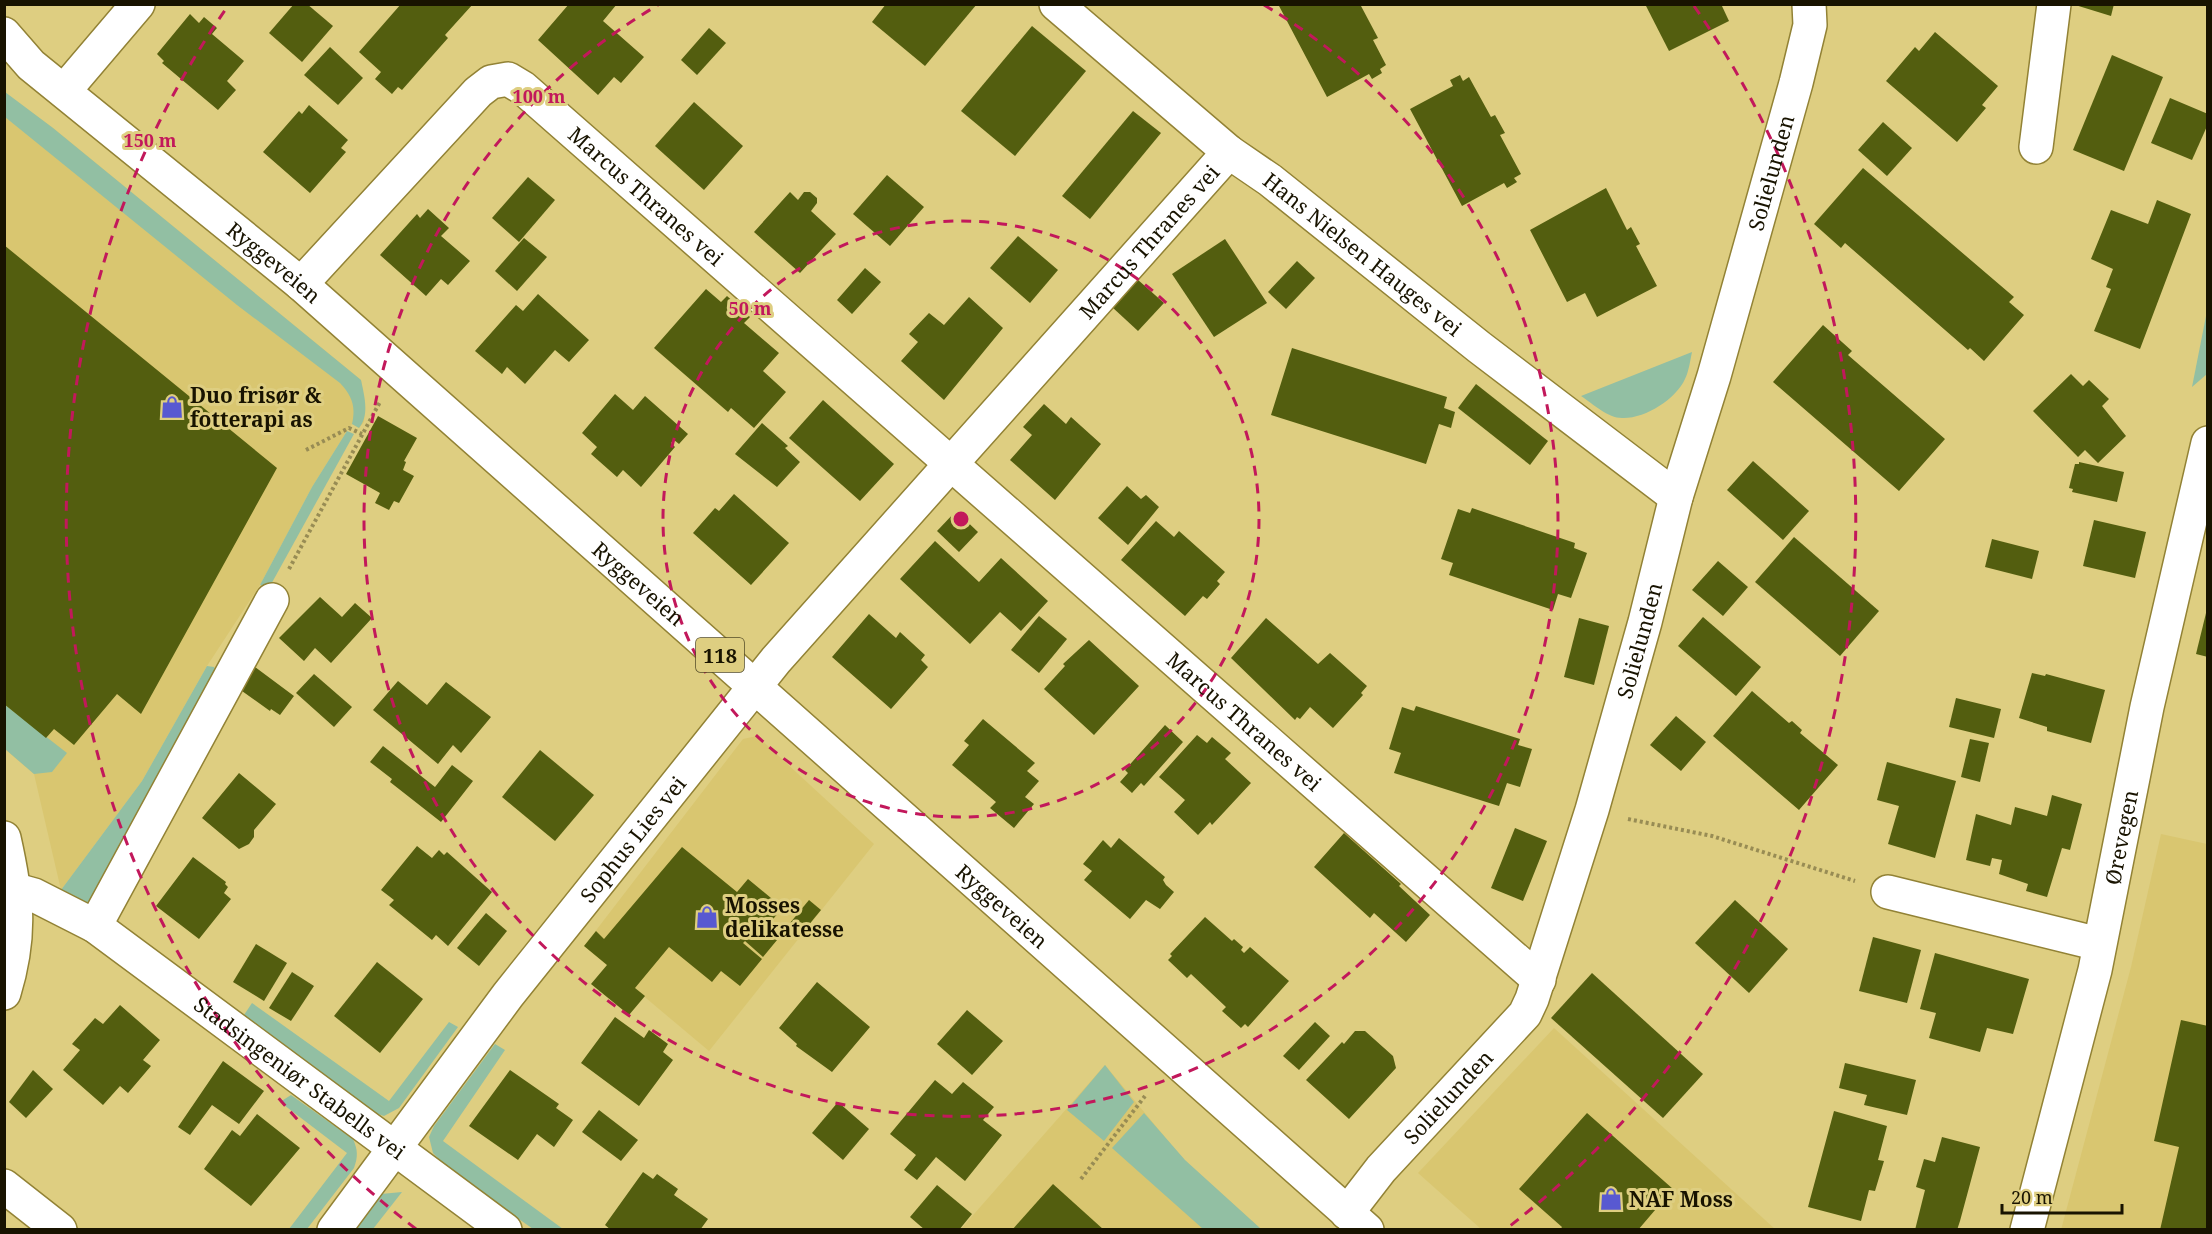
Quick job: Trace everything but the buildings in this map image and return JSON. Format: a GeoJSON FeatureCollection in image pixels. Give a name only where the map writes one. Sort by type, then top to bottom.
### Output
{"type":"FeatureCollection","features":[{"type":"Feature","properties":{"kind":"street"},"geometry":{"type":"LineString","coordinates":[[64,91],[138,4]]}},
{"type":"Feature","properties":{"kind":"street","name":"Hans Nielsen Hauges vei"},"geometry":{"type":"LineString","coordinates":[[1056,4],[1228,152],[1270,180],[1479,346],[1676,497]]}},
{"type":"Feature","properties":{"kind":"street","name":"Solielunden"},"geometry":{"type":"LineString","coordinates":[[1357,1221],[1381,1169],[1525,1014],[1539,980],[1592,810],[1645,622],[1676,497],[1714,376],[1796,83],[1810,25],[1809,4]]}},
{"type":"Feature","properties":{"kind":"street"},"geometry":{"type":"LineString","coordinates":[[2036,147],[2054,4]]}},
{"type":"Feature","properties":{"kind":"street","name":"Ryggeveien"},"geometry":{"type":"LineString","coordinates":[[4,34],[18,58],[64,91],[301,284],[1357,1221]]}},
{"type":"Feature","properties":{"kind":"street","name":"Marcus Thranes vei"},"geometry":{"type":"LineString","coordinates":[[301,284],[478,92],[491,82],[508,79],[523,88],[736,273],[1539,980]]}},
{"type":"Feature","properties":{"kind":"street","name":"Marcus Thranes vei"},"geometry":{"type":"LineString","coordinates":[[949,462],[1228,152]]}},
{"type":"Feature","properties":{"kind":"street","name":"Ørevegen"},"geometry":{"type":"LineString","coordinates":[[2027,1230],[2099,944],[2147,707],[2208,443]]}},
{"type":"Feature","properties":{"kind":"street","name":"Sophus Lies vei"},"geometry":{"type":"LineString","coordinates":[[334,1230],[508,995],[755,686],[949,462]]}},
{"type":"Feature","properties":{"kind":"street"},"geometry":{"type":"LineString","coordinates":[[95,926],[272,600]]}},
{"type":"Feature","properties":{"kind":"street"},"geometry":{"type":"LineString","coordinates":[[4,838],[16,890],[17,924],[7,973]]}},
{"type":"Feature","properties":{"kind":"street","name":"Stadsingeniør Stabells vei"},"geometry":{"type":"LineString","coordinates":[[16,890],[34,895],[95,926],[505,1230]]}},
{"type":"Feature","properties":{"kind":"street"},"geometry":{"type":"LineString","coordinates":[[1888,892],[2099,944]]}},
{"type":"Feature","properties":{"kind":"street"},"geometry":{"type":"LineString","coordinates":[[4,1186],[60,1230]]}},
{"type":"Feature","properties":{"kind":"path"},"geometry":{"type":"LineString","coordinates":[[272,600],[381,399]]}},
{"type":"Feature","properties":{"kind":"path"},"geometry":{"type":"LineString","coordinates":[[306,450],[349,428],[362,434]]}},
{"type":"Feature","properties":{"kind":"path"},"geometry":{"type":"LineString","coordinates":[[1592,810],[1712,836],[1888,892]]}},
{"type":"Feature","properties":{"kind":"path"},"geometry":{"type":"LineString","coordinates":[[1081,1179],[1145,1096]]}},
{"type":"Feature","properties":{"kind":"shaded area"},"geometry":{"type":"Polygon","coordinates":[[[4,92],[53,128],[361,380],[365,405],[364,422],[359,428],[352,424],[312,487],[260,585],[207,666],[142,781],[61,890],[34,774],[5,749],[4,92]]]}},
{"type":"Feature","properties":{"kind":"shaded area"},"geometry":{"type":"Polygon","coordinates":[[[757,736],[874,844],[709,1051],[584,946],[743,739],[757,736]]]}},
{"type":"Feature","properties":{"kind":"shaded area"},"geometry":{"type":"Polygon","coordinates":[[[2161,834],[2207,844],[2207,1229],[2061,1230],[2131,967],[2161,834]]]}},
{"type":"Feature","properties":{"kind":"shaded area"},"geometry":{"type":"Polygon","coordinates":[[[1554,1028],[1775,1229],[1481,1229],[1418,1173],[1554,1028]]]}},
{"type":"Feature","properties":{"kind":"shaded area"},"geometry":{"type":"Polygon","coordinates":[[[1105,1065],[1184,1160],[1261,1229],[960,1230],[1105,1065]]]}},
{"type":"Feature","properties":{"kind":"green space"},"geometry":{"type":"Polygon","coordinates":[[[5,92],[53,128],[361,380],[365,411],[359,428],[352,424],[354,412],[352,402],[348,392],[340,383],[237,305],[5,117],[5,92]]]}},
{"type":"Feature","properties":{"kind":"green space"},"geometry":{"type":"Polygon","coordinates":[[[2207,311],[2207,374],[2192,387],[2207,311]]]}},
{"type":"Feature","properties":{"kind":"green space"},"geometry":{"type":"Polygon","coordinates":[[[1692,352],[1688,373],[1675,394],[1659,406],[1640,415],[1622,418],[1611,416],[1581,396],[1692,352]]]}},
{"type":"Feature","properties":{"kind":"green space"},"geometry":{"type":"Polygon","coordinates":[[[347,431],[354,434],[269,588],[260,585],[312,487],[347,431]]]}},
{"type":"Feature","properties":{"kind":"green space"},"geometry":{"type":"Polygon","coordinates":[[[207,666],[214,667],[216,672],[90,904],[84,907],[64,898],[61,890],[142,781],[207,666]]]}},
{"type":"Feature","properties":{"kind":"green space"},"geometry":{"type":"Polygon","coordinates":[[[4,704],[67,753],[52,772],[34,774],[5,749],[4,704]]]}},
{"type":"Feature","properties":{"kind":"green space"},"geometry":{"type":"Polygon","coordinates":[[[252,1003],[389,1101],[449,1022],[458,1027],[399,1108],[384,1116],[365,1110],[244,1015],[252,1003]]]}},
{"type":"Feature","properties":{"kind":"green space"},"geometry":{"type":"Polygon","coordinates":[[[495,1044],[505,1050],[443,1141],[563,1229],[533,1229],[448,1169],[433,1153],[429,1137],[434,1126],[495,1044]]]}},
{"type":"Feature","properties":{"kind":"green space"},"geometry":{"type":"Polygon","coordinates":[[[1105,1065],[1134,1102],[1104,1141],[1067,1110],[1105,1065]]]}},
{"type":"Feature","properties":{"kind":"green space"},"geometry":{"type":"Polygon","coordinates":[[[291,1095],[353,1139],[357,1150],[354,1168],[307,1229],[289,1229],[347,1153],[280,1102],[291,1095]]]}},
{"type":"Feature","properties":{"kind":"green space"},"geometry":{"type":"Polygon","coordinates":[[[1144,1113],[1185,1160],[1261,1229],[1203,1229],[1112,1148],[1144,1113]]]}},
{"type":"Feature","properties":{"kind":"green space"},"geometry":{"type":"Polygon","coordinates":[[[402,1192],[373,1229],[354,1230],[381,1194],[402,1192]]]}},
{"type":"Feature","properties":{"kind":"place","name":"Duo frisør & fotterapi as"},"geometry":{"type":"Point","coordinates":[172,407]}},
{"type":"Feature","properties":{"kind":"place","name":"Mosses delikatesse"},"geometry":{"type":"Point","coordinates":[707,917]}},
{"type":"Feature","properties":{"kind":"place","name":"NAF Moss"},"geometry":{"type":"Point","coordinates":[1611,1199]}}]}
